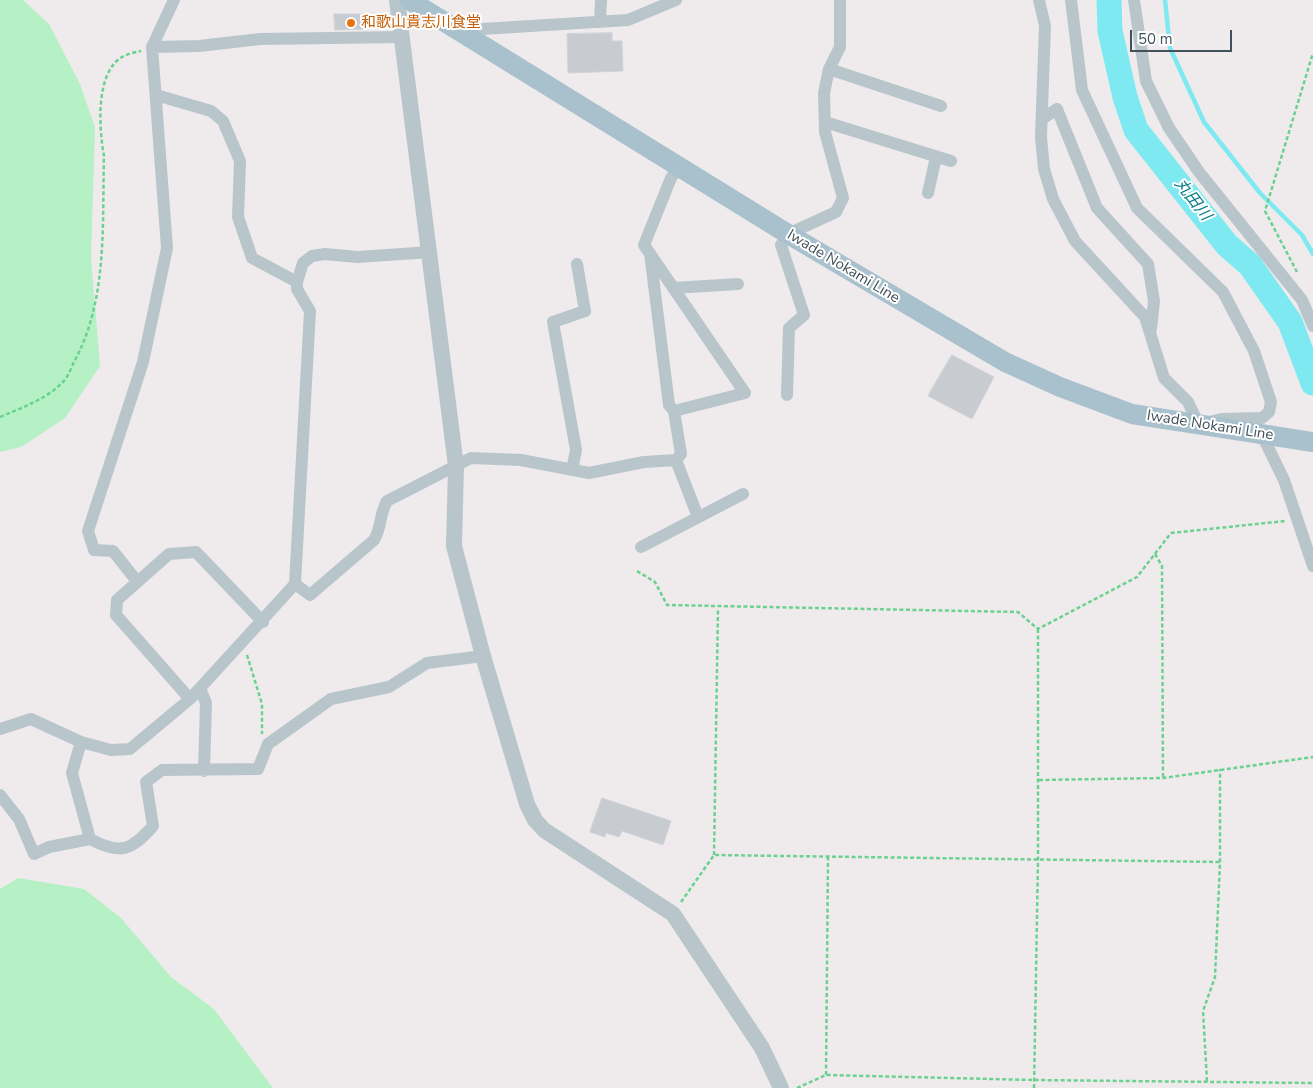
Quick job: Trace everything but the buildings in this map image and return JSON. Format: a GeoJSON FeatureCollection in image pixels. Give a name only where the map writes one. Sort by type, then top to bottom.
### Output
{"type":"FeatureCollection","features":[{"type":"Feature","properties":{"kind":"main road","name":"Iwade Nokami Line"},"geometry":{"type":"LineString","coordinates":[[409,0],[788,234],[1005,362],[1105,405],[1132,414],[1313,442]]}},
{"type":"Feature","properties":{"kind":"street"},"geometry":{"type":"LineString","coordinates":[[136,580],[113,551],[94,550],[88,530],[143,362],[167,248],[152,47],[174,0]]}},
{"type":"Feature","properties":{"kind":"street"},"geometry":{"type":"LineString","coordinates":[[398,0],[456,466],[454,546],[483,656],[527,804],[535,820],[544,830],[673,914],[762,1048],[781,1088]]}},
{"type":"Feature","properties":{"kind":"street"},"geometry":{"type":"LineString","coordinates":[[600,22],[602,0]]}},
{"type":"Feature","properties":{"kind":"street"},"geometry":{"type":"LineString","coordinates":[[467,35],[482,29],[628,20],[676,0]]}},
{"type":"Feature","properties":{"kind":"street"},"geometry":{"type":"LineString","coordinates":[[787,395],[789,328],[804,315],[781,245],[788,234],[836,212],[843,198],[825,132],[824,93],[829,69],[840,47],[840,0]]}},
{"type":"Feature","properties":{"kind":"street"},"geometry":{"type":"LineString","coordinates":[[1039,0],[1045,26],[1042,119],[1044,169],[1052,200],[1075,241],[1146,316],[1164,378],[1188,402],[1199,425],[1221,419],[1262,418],[1269,412],[1270,402],[1254,351],[1224,292],[1137,208],[1082,90],[1071,0]]}},
{"type":"Feature","properties":{"kind":"street"},"geometry":{"type":"LineString","coordinates":[[1134,0],[1146,81],[1169,128],[1199,172],[1302,300],[1313,326]]}},
{"type":"Feature","properties":{"kind":"street"},"geometry":{"type":"LineString","coordinates":[[152,47],[199,46],[260,39],[402,37]]}},
{"type":"Feature","properties":{"kind":"street"},"geometry":{"type":"LineString","coordinates":[[829,69],[942,106]]}},
{"type":"Feature","properties":{"kind":"street"},"geometry":{"type":"LineString","coordinates":[[156,96],[211,111],[223,121],[240,161],[238,218],[252,258],[297,282]]}},
{"type":"Feature","properties":{"kind":"street"},"geometry":{"type":"LineString","coordinates":[[1042,119],[1057,109],[1097,208],[1148,264],[1154,301],[1151,334]]}},
{"type":"Feature","properties":{"kind":"street"},"geometry":{"type":"LineString","coordinates":[[825,122],[951,161]]}},
{"type":"Feature","properties":{"kind":"street"},"geometry":{"type":"LineString","coordinates":[[928,193],[936,157]]}},
{"type":"Feature","properties":{"kind":"street"},"geometry":{"type":"LineString","coordinates":[[674,411],[745,393],[644,245],[671,178],[679,167]]}},
{"type":"Feature","properties":{"kind":"street"},"geometry":{"type":"LineString","coordinates":[[0,729],[31,719],[81,742],[111,750],[130,749],[190,699],[239,645],[263,622],[296,584],[310,311],[297,289],[297,282],[303,263],[312,256],[325,254],[356,257],[430,252]]}},
{"type":"Feature","properties":{"kind":"street"},"geometry":{"type":"LineString","coordinates":[[296,584],[310,595],[374,540],[379,532],[380,512],[386,501],[471,458],[528,461],[589,473],[644,462],[676,460],[681,454],[674,411],[669,405],[650,254]]}},
{"type":"Feature","properties":{"kind":"street"},"geometry":{"type":"LineString","coordinates":[[572,470],[576,450],[553,322],[585,311],[577,264]]}},
{"type":"Feature","properties":{"kind":"street"},"geometry":{"type":"LineString","coordinates":[[673,288],[738,284]]}},
{"type":"Feature","properties":{"kind":"street"},"geometry":{"type":"LineString","coordinates":[[1268,436],[1313,566]]}},
{"type":"Feature","properties":{"kind":"street"},"geometry":{"type":"LineString","coordinates":[[676,460],[698,517]]}},
{"type":"Feature","properties":{"kind":"street"},"geometry":{"type":"LineString","coordinates":[[641,546],[743,494]]}},
{"type":"Feature","properties":{"kind":"street"},"geometry":{"type":"LineString","coordinates":[[190,699],[116,615],[116,600],[136,580],[169,554],[196,552],[263,622]]}},
{"type":"Feature","properties":{"kind":"street"},"geometry":{"type":"LineString","coordinates":[[0,794],[19,819],[34,854],[49,847],[90,839],[109,849],[123,848],[139,841],[153,826],[146,782],[162,770],[258,769],[268,744],[331,699],[389,687],[428,663],[483,656]]}},
{"type":"Feature","properties":{"kind":"street"},"geometry":{"type":"LineString","coordinates":[[200,688],[206,703],[204,771]]}},
{"type":"Feature","properties":{"kind":"street"},"geometry":{"type":"LineString","coordinates":[[81,742],[72,773],[90,839]]}},
{"type":"Feature","properties":{"kind":"path"},"geometry":{"type":"LineString","coordinates":[[0,417],[41,400],[64,380],[87,340],[93,317],[100,267],[104,156],[101,143],[102,84],[108,72],[122,57],[152,47]]}},
{"type":"Feature","properties":{"kind":"path"},"geometry":{"type":"LineString","coordinates":[[1300,277],[1266,211],[1313,53]]}},
{"type":"Feature","properties":{"kind":"path"},"geometry":{"type":"LineString","coordinates":[[1038,629],[1137,578],[1171,533],[1297,520]]}},
{"type":"Feature","properties":{"kind":"path"},"geometry":{"type":"LineString","coordinates":[[1155,554],[1162,566],[1163,778]]}},
{"type":"Feature","properties":{"kind":"path"},"geometry":{"type":"LineString","coordinates":[[637,571],[655,582],[667,605],[718,608],[1018,612],[1038,629],[1038,860],[1034,1088]]}},
{"type":"Feature","properties":{"kind":"path"},"geometry":{"type":"LineString","coordinates":[[673,914],[714,855],[718,608]]}},
{"type":"Feature","properties":{"kind":"path"},"geometry":{"type":"LineString","coordinates":[[239,645],[249,658],[262,704],[260,732],[268,744]]}},
{"type":"Feature","properties":{"kind":"path"},"geometry":{"type":"LineString","coordinates":[[1038,780],[1163,778],[1313,757]]}},
{"type":"Feature","properties":{"kind":"path"},"geometry":{"type":"LineString","coordinates":[[1207,1081],[1202,1011],[1215,977],[1220,862],[1220,769]]}},
{"type":"Feature","properties":{"kind":"path"},"geometry":{"type":"LineString","coordinates":[[714,855],[1220,862]]}},
{"type":"Feature","properties":{"kind":"path"},"geometry":{"type":"LineString","coordinates":[[826,1075],[828,857]]}},
{"type":"Feature","properties":{"kind":"path"},"geometry":{"type":"LineString","coordinates":[[797,1088],[826,1075],[1034,1080],[1313,1083]]}},
{"type":"Feature","properties":{"kind":"green space"},"geometry":{"type":"Polygon","coordinates":[[[0,0],[23,0],[49,24],[80,84],[95,127],[91,258],[100,366],[65,418],[21,447],[0,452],[0,0]]]}},
{"type":"Feature","properties":{"kind":"green space"},"geometry":{"type":"Polygon","coordinates":[[[18,878],[84,889],[121,918],[171,977],[214,1009],[273,1088],[0,1088],[0,889],[18,878]]]}},
{"type":"Feature","properties":{"kind":"waterway","name":"丸田川"},"geometry":{"type":"LineString","coordinates":[[1109,0],[1110,31],[1125,97],[1136,130],[1227,245],[1250,265],[1290,322],[1313,383]]}},
{"type":"Feature","properties":{"kind":"waterway"},"geometry":{"type":"LineString","coordinates":[[1165,0],[1170,48],[1204,122],[1260,193],[1302,235],[1313,254]]}},
{"type":"Feature","properties":{"kind":"place","name":"和歌山貴志川食堂"},"geometry":{"type":"Point","coordinates":[351,23]}}]}
